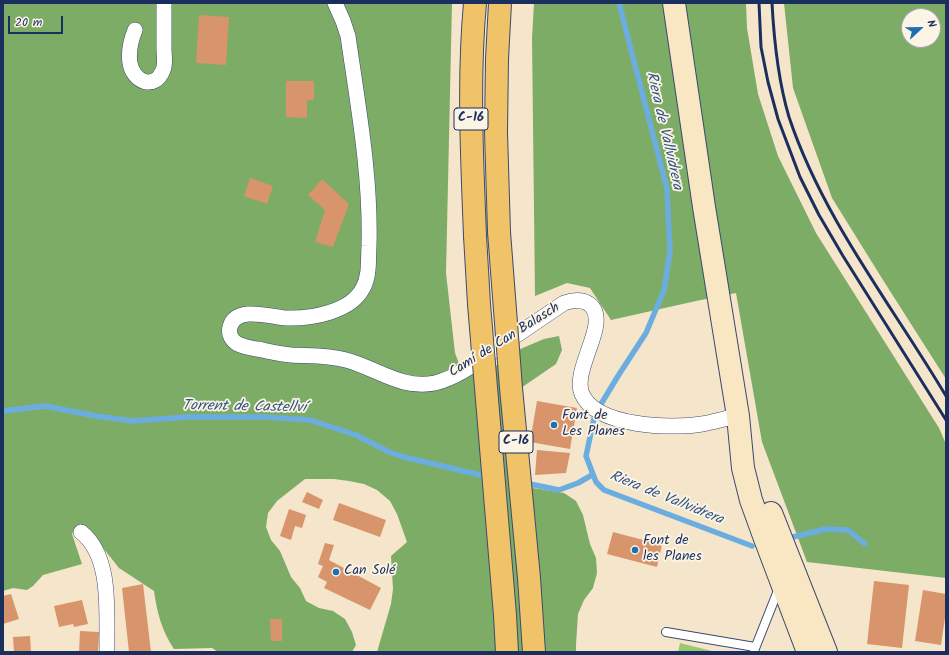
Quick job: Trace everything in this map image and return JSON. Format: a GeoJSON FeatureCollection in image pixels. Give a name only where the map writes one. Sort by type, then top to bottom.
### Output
{"type":"FeatureCollection","features":[{"type":"Feature","properties":{"kind":"highway","name":"C-16"},"geometry":{"type":"LineString","coordinates":[[475,3],[471,91],[471,149],[475,236],[479,304],[507,652]]}},
{"type":"Feature","properties":{"kind":"highway","name":"C-16"},"geometry":{"type":"LineString","coordinates":[[500,3],[497,59],[496,132],[499,232],[510,388],[529,578],[534,652]]}},
{"type":"Feature","properties":{"kind":"main road"},"geometry":{"type":"LineString","coordinates":[[674,3],[704,207],[739,422],[743,468],[751,500],[808,652]]}},
{"type":"Feature","properties":{"kind":"main road"},"geometry":{"type":"LineString","coordinates":[[739,422],[761,487],[826,652]]}},
{"type":"Feature","properties":{"kind":"main road"},"geometry":{"type":"LineString","coordinates":[[791,564],[791,575],[804,621],[816,652]]}},
{"type":"Feature","properties":{"kind":"main road"},"geometry":{"type":"LineString","coordinates":[[790,606],[797,652]]}},
{"type":"Feature","properties":{"kind":"street"},"geometry":{"type":"LineString","coordinates":[[134,30],[130,48],[130,63],[135,75],[142,81],[149,82],[155,80],[160,76],[164,66],[164,3]]}},
{"type":"Feature","properties":{"kind":"street","name":"Camí de Can Balasch"},"geometry":{"type":"LineString","coordinates":[[335,3],[348,36],[366,167],[369,211],[368,274],[362,290],[345,306],[326,314],[288,318],[256,314],[241,316],[235,319],[230,328],[230,333],[234,341],[243,346],[290,355],[326,356],[346,360],[407,384],[422,385],[436,382],[467,368],[564,303],[574,300],[583,300],[590,304],[595,312],[596,322],[594,335],[583,367],[581,383],[582,393],[589,406],[624,422],[662,426],[739,422]]}},
{"type":"Feature","properties":{"kind":"street"},"geometry":{"type":"LineString","coordinates":[[81,532],[89,538],[93,545],[98,555],[104,577],[107,652]]}},
{"type":"Feature","properties":{"kind":"lane"},"geometry":{"type":"LineString","coordinates":[[666,632],[754,650],[781,583]]}},
{"type":"Feature","properties":{"kind":"green space"},"geometry":{"type":"Polygon","coordinates":[[[3,3],[452,3],[446,273],[455,353],[461,369],[494,367],[518,350],[544,339],[559,336],[562,350],[556,364],[518,390],[522,454],[533,488],[564,493],[576,501],[583,515],[590,544],[596,558],[597,573],[593,588],[584,600],[578,614],[576,652],[377,652],[391,604],[393,589],[391,556],[407,542],[397,514],[390,501],[377,490],[364,484],[334,479],[305,479],[277,501],[268,513],[266,527],[271,540],[280,551],[291,577],[300,588],[306,601],[319,608],[333,611],[345,619],[352,632],[356,645],[352,652],[218,652],[212,648],[174,649],[161,622],[154,591],[119,568],[96,539],[81,525],[75,528],[72,534],[82,564],[43,575],[27,590],[13,588],[3,591],[3,3]]]}},
{"type":"Feature","properties":{"kind":"green space"},"geometry":{"type":"Polygon","coordinates":[[[534,3],[746,3],[747,28],[758,94],[778,156],[816,233],[939,428],[946,444],[946,578],[807,562],[762,442],[736,293],[611,320],[590,288],[567,283],[535,296],[532,38],[534,3]]]}},
{"type":"Feature","properties":{"kind":"green space"},"geometry":{"type":"Polygon","coordinates":[[[784,3],[946,3],[946,379],[832,198],[793,88],[784,3]]]}},
{"type":"Feature","properties":{"kind":"green space"},"geometry":{"type":"Polygon","coordinates":[[[680,643],[716,652],[678,652],[680,643]]]}},
{"type":"Feature","properties":{"kind":"building"},"geometry":{"type":"Polygon","coordinates":[[[199,15],[229,17],[226,65],[196,63],[199,15]]]}},
{"type":"Feature","properties":{"kind":"building"},"geometry":{"type":"Polygon","coordinates":[[[286,81],[314,81],[314,100],[307,100],[307,118],[286,117],[286,81]]]}},
{"type":"Feature","properties":{"kind":"building"},"geometry":{"type":"Polygon","coordinates":[[[250,178],[273,186],[267,204],[244,196],[250,178]]]}},
{"type":"Feature","properties":{"kind":"building"},"geometry":{"type":"Polygon","coordinates":[[[322,179],[349,204],[333,247],[315,242],[325,210],[308,195],[322,179]]]}},
{"type":"Feature","properties":{"kind":"building","name":"Font de Les Planes"},"geometry":{"type":"Polygon","coordinates":[[[537,401],[577,408],[570,449],[530,442],[537,401]]]}},
{"type":"Feature","properties":{"kind":"building","name":"Font de Les Planes"},"geometry":{"type":"Polygon","coordinates":[[[537,450],[570,453],[566,473],[535,475],[537,450]]]}},
{"type":"Feature","properties":{"kind":"building"},"geometry":{"type":"Polygon","coordinates":[[[307,492],[323,500],[319,509],[302,502],[307,492]]]}},
{"type":"Feature","properties":{"kind":"building"},"geometry":{"type":"Polygon","coordinates":[[[339,503],[386,520],[380,537],[333,520],[339,503]]]}},
{"type":"Feature","properties":{"kind":"building"},"geometry":{"type":"Polygon","coordinates":[[[289,509],[306,515],[302,528],[295,526],[291,540],[280,536],[289,509]]]}},
{"type":"Feature","properties":{"kind":"building","name":"Font de les Planes"},"geometry":{"type":"Polygon","coordinates":[[[613,532],[662,545],[657,567],[607,554],[613,532]]]}},
{"type":"Feature","properties":{"kind":"building","name":"Can Solé"},"geometry":{"type":"Polygon","coordinates":[[[325,543],[334,545],[329,560],[381,588],[370,610],[324,588],[327,582],[318,577],[323,566],[318,564],[325,543]]]}},
{"type":"Feature","properties":{"kind":"building"},"geometry":{"type":"Polygon","coordinates":[[[874,581],[909,585],[902,648],[867,644],[874,581]]]}},
{"type":"Feature","properties":{"kind":"building"},"geometry":{"type":"Polygon","coordinates":[[[143,584],[151,652],[129,652],[122,588],[143,584]]]}},
{"type":"Feature","properties":{"kind":"building"},"geometry":{"type":"Polygon","coordinates":[[[923,590],[946,594],[946,611],[941,645],[915,641],[923,590]]]}},
{"type":"Feature","properties":{"kind":"building"},"geometry":{"type":"Polygon","coordinates":[[[11,594],[19,619],[3,624],[3,596],[11,594]]]}},
{"type":"Feature","properties":{"kind":"building"},"geometry":{"type":"Polygon","coordinates":[[[82,600],[88,624],[74,627],[73,624],[59,627],[54,606],[82,600]]]}},
{"type":"Feature","properties":{"kind":"building"},"geometry":{"type":"Polygon","coordinates":[[[270,619],[282,619],[282,641],[271,641],[270,619]]]}},
{"type":"Feature","properties":{"kind":"building"},"geometry":{"type":"Polygon","coordinates":[[[80,631],[99,632],[98,652],[79,652],[80,631]]]}},
{"type":"Feature","properties":{"kind":"building"},"geometry":{"type":"Polygon","coordinates":[[[30,636],[31,652],[14,652],[13,637],[30,636]]]}},
{"type":"Feature","properties":{"kind":"waterway","name":"Riera de Vallvidrera"},"geometry":{"type":"LineString","coordinates":[[619,3],[667,189],[670,252],[664,290],[646,333],[595,414],[586,456],[596,482],[604,490],[752,546]]}},
{"type":"Feature","properties":{"kind":"waterway","name":"Torrent de Castellví"},"geometry":{"type":"LineString","coordinates":[[3,411],[45,406],[96,416],[133,421],[188,417],[264,417],[310,420],[356,435],[389,452],[404,457],[489,477]]}},
{"type":"Feature","properties":{"kind":"waterway","name":"Torrent de Castellví"},"geometry":{"type":"LineString","coordinates":[[525,483],[559,490],[578,483],[592,475]]}},
{"type":"Feature","properties":{"kind":"waterway","name":"Riera de Vallvidrera"},"geometry":{"type":"LineString","coordinates":[[793,537],[826,529],[848,530],[865,544]]}},
{"type":"Feature","properties":{"kind":"railway"},"geometry":{"type":"LineString","coordinates":[[759,3],[761,47],[768,82],[778,119],[800,177],[819,215],[843,256],[946,420]]}},
{"type":"Feature","properties":{"kind":"railway"},"geometry":{"type":"LineString","coordinates":[[772,3],[779,75],[789,117],[803,155],[839,226],[946,396]]}},
{"type":"Feature","properties":{"kind":"place","name":"Font de Les Planes"},"geometry":{"type":"Point","coordinates":[554,425]}},
{"type":"Feature","properties":{"kind":"place","name":"Font de les Planes"},"geometry":{"type":"Point","coordinates":[635,550]}},
{"type":"Feature","properties":{"kind":"place","name":"Can Solé"},"geometry":{"type":"Point","coordinates":[336,572]}}]}
